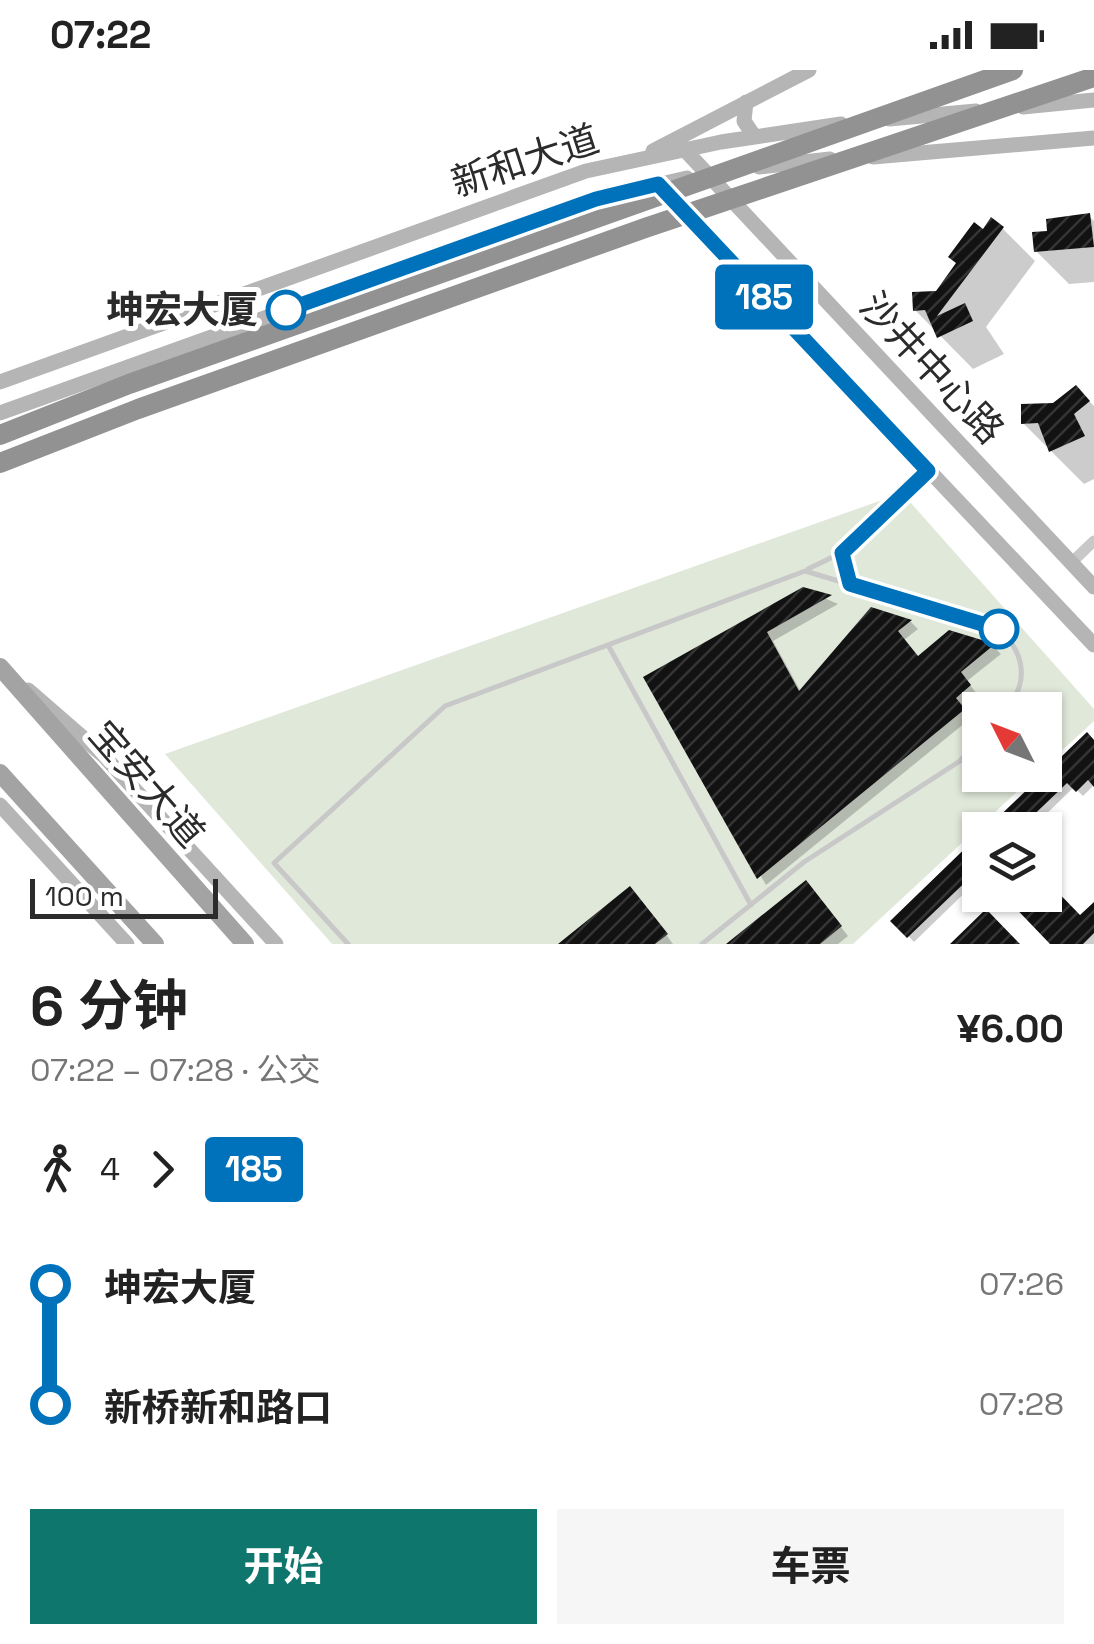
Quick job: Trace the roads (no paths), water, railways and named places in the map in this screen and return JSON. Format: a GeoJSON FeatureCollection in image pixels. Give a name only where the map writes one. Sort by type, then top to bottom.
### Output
{"type":"FeatureCollection","features":[{"type":"Feature","properties":{"kind":"highway"},"geometry":{"type":"LineString","coordinates":[[0,434],[129,384],[1012,70]]}},
{"type":"Feature","properties":{"kind":"highway"},"geometry":{"type":"LineString","coordinates":[[0,463],[138,408],[644,228],[1094,77]]}},
{"type":"Feature","properties":{"kind":"main road"},"geometry":{"type":"LineString","coordinates":[[642,158],[809,70]]}},
{"type":"Feature","properties":{"kind":"main road","name":"新和大道"},"geometry":{"type":"LineString","coordinates":[[0,382],[586,171],[754,136],[1094,100]]}},
{"type":"Feature","properties":{"kind":"main road"},"geometry":{"type":"LineString","coordinates":[[746,102],[744,121],[754,136]]}},
{"type":"Feature","properties":{"kind":"main road","name":"新和大道"},"geometry":{"type":"LineString","coordinates":[[0,413],[596,199],[707,175],[816,160],[1094,138]]}},
{"type":"Feature","properties":{"kind":"main road","name":"沙井中心路"},"geometry":{"type":"LineString","coordinates":[[684,149],[1094,586]]}},
{"type":"Feature","properties":{"kind":"main road","name":"沙井中心路"},"geometry":{"type":"LineString","coordinates":[[658,184],[1094,645]]}},
{"type":"Feature","properties":{"kind":"main road"},"geometry":{"type":"LineString","coordinates":[[0,667],[104,756],[276,944]]}},
{"type":"Feature","properties":{"kind":"main road","name":"宝安大道"},"geometry":{"type":"LineString","coordinates":[[0,667],[244,944]]}},
{"type":"Feature","properties":{"kind":"main road"},"geometry":{"type":"LineString","coordinates":[[0,773],[155,944]]}},
{"type":"Feature","properties":{"kind":"main road"},"geometry":{"type":"LineString","coordinates":[[0,804],[127,944]]}},
{"type":"Feature","properties":{"kind":"street"},"geometry":{"type":"LineString","coordinates":[[1072,563],[1094,542]]}},
{"type":"Feature","properties":{"kind":"lane"},"geometry":{"type":"LineString","coordinates":[[348,944],[274,863],[445,706],[842,553],[928,471]]}},
{"type":"Feature","properties":{"kind":"lane"},"geometry":{"type":"LineString","coordinates":[[842,553],[850,584]]}},
{"type":"Feature","properties":{"kind":"lane"},"geometry":{"type":"LineString","coordinates":[[805,570],[999,629],[1012,640],[1022,671],[1017,692]]}},
{"type":"Feature","properties":{"kind":"lane"},"geometry":{"type":"LineString","coordinates":[[608,645],[750,905]]}},
{"type":"Feature","properties":{"kind":"lane"},"geometry":{"type":"LineString","coordinates":[[702,944],[804,862],[962,759]]}},
{"type":"Feature","properties":{"kind":"place","name":"坤宏大厦"},"geometry":{"type":"Point","coordinates":[286,310]}}]}
